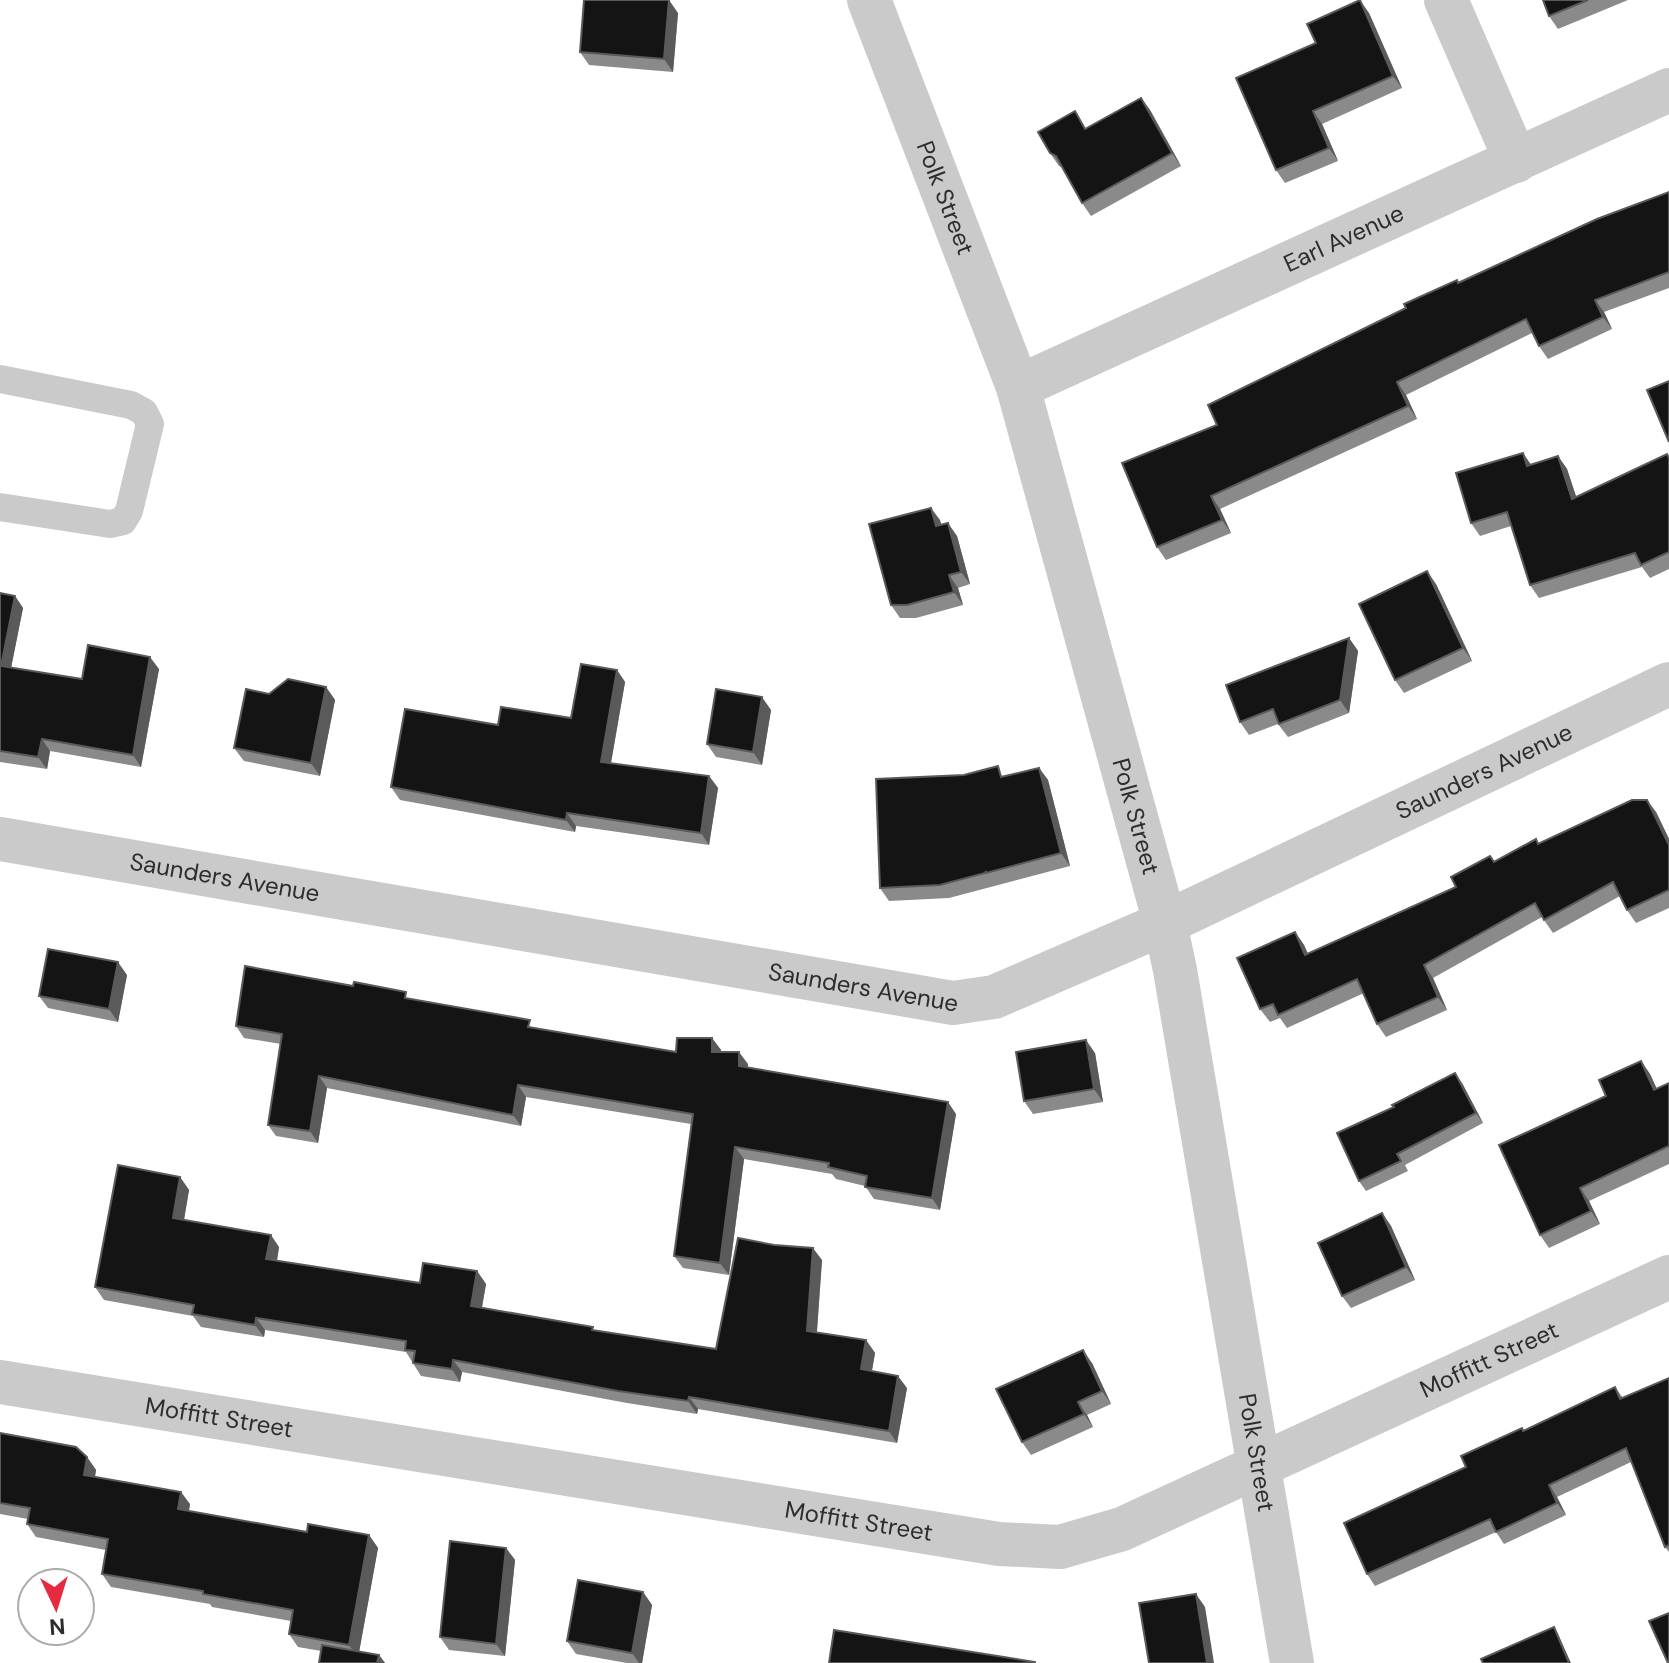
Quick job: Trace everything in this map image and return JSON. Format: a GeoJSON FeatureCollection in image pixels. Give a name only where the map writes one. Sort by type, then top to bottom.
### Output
{"type":"FeatureCollection","features":[{"type":"Feature","properties":{"kind":"street","name":"Polk Street"},"geometry":{"type":"LineString","coordinates":[[869,0],[1018,387],[1165,923],[1292,1663]]}},
{"type":"Feature","properties":{"kind":"street"},"geometry":{"type":"LineString","coordinates":[[1446,0],[1516,161]]}},
{"type":"Feature","properties":{"kind":"street","name":"Earl Avenue"},"geometry":{"type":"LineString","coordinates":[[1018,387],[1669,90]]}},
{"type":"Feature","properties":{"kind":"street","name":"Saunders Avenue"},"geometry":{"type":"LineString","coordinates":[[0,839],[953,1003],[994,997],[1165,923],[1669,684]]}},
{"type":"Feature","properties":{"kind":"street","name":"Moffitt Street"},"geometry":{"type":"LineString","coordinates":[[0,1382],[999,1544],[1060,1547],[1122,1529],[1669,1277]]}},
{"type":"Feature","properties":{"kind":"lane"},"geometry":{"type":"LineString","coordinates":[[0,379],[131,405],[144,412],[150,424],[129,511],[123,521],[110,524],[0,507]]}},
{"type":"Feature","properties":{"kind":"building"},"geometry":{"type":"Polygon","coordinates":[[[584,0],[669,0],[664,59],[580,52],[584,0]]]}},
{"type":"Feature","properties":{"kind":"building"},"geometry":{"type":"Polygon","coordinates":[[[1360,0],[1393,76],[1313,111],[1329,148],[1276,170],[1236,78],[1316,43],[1307,24],[1360,0]]]}},
{"type":"Feature","properties":{"kind":"building"},"geometry":{"type":"Polygon","coordinates":[[[1543,0],[1588,0],[1549,16],[1543,0]]]}},
{"type":"Feature","properties":{"kind":"building"},"geometry":{"type":"Polygon","coordinates":[[[1141,98],[1172,153],[1082,203],[1056,156],[1050,153],[1038,132],[1075,111],[1085,129],[1141,98]]]}},
{"type":"Feature","properties":{"kind":"building"},"geometry":{"type":"Polygon","coordinates":[[[1669,192],[1669,272],[1595,300],[1603,317],[1539,346],[1526,319],[1397,382],[1408,406],[1211,496],[1222,520],[1157,547],[1122,463],[1217,425],[1208,405],[1406,308],[1404,304],[1457,280],[1458,283],[1597,219],[1669,192]]]}},
{"type":"Feature","properties":{"kind":"building"},"geometry":{"type":"Polygon","coordinates":[[[1669,381],[1669,442],[1647,390],[1669,381]]]}},
{"type":"Feature","properties":{"kind":"building"},"geometry":{"type":"Polygon","coordinates":[[[1523,453],[1527,466],[1558,456],[1572,499],[1667,454],[1669,552],[1641,565],[1635,553],[1530,585],[1507,512],[1471,523],[1456,473],[1523,453]]]}},
{"type":"Feature","properties":{"kind":"building"},"geometry":{"type":"Polygon","coordinates":[[[931,508],[936,526],[948,523],[961,572],[949,575],[954,592],[907,605],[891,605],[869,524],[931,508]]]}},
{"type":"Feature","properties":{"kind":"building"},"geometry":{"type":"Polygon","coordinates":[[[1427,571],[1463,648],[1395,680],[1359,604],[1427,571]]]}},
{"type":"Feature","properties":{"kind":"building"},"geometry":{"type":"Polygon","coordinates":[[[0,593],[15,596],[1,666],[82,679],[88,645],[150,657],[133,755],[42,739],[38,757],[0,751],[0,593]]]}},
{"type":"Feature","properties":{"kind":"building"},"geometry":{"type":"Polygon","coordinates":[[[1349,638],[1340,700],[1279,724],[1273,709],[1240,722],[1226,685],[1349,638]]]}},
{"type":"Feature","properties":{"kind":"building"},"geometry":{"type":"Polygon","coordinates":[[[581,664],[617,670],[601,762],[709,776],[701,833],[567,813],[566,820],[391,787],[405,709],[498,725],[501,707],[571,718],[581,664]]]}},
{"type":"Feature","properties":{"kind":"building"},"geometry":{"type":"Polygon","coordinates":[[[288,679],[326,687],[311,763],[234,748],[246,689],[269,694],[288,679]]]}},
{"type":"Feature","properties":{"kind":"building"},"geometry":{"type":"Polygon","coordinates":[[[716,689],[762,697],[753,752],[707,744],[716,689]]]}},
{"type":"Feature","properties":{"kind":"building"},"geometry":{"type":"Polygon","coordinates":[[[998,766],[1001,777],[1039,768],[1061,853],[940,885],[880,888],[876,779],[964,775],[998,766]]]}},
{"type":"Feature","properties":{"kind":"building"},"geometry":{"type":"Polygon","coordinates":[[[1632,800],[1647,800],[1669,845],[1669,890],[1627,910],[1613,882],[1544,920],[1535,903],[1424,965],[1438,997],[1377,1024],[1357,979],[1278,1015],[1273,1004],[1260,1009],[1237,958],[1295,932],[1305,955],[1456,887],[1451,877],[1490,856],[1494,862],[1536,839],[1538,844],[1632,800]]]}},
{"type":"Feature","properties":{"kind":"building"},"geometry":{"type":"Polygon","coordinates":[[[48,949],[118,962],[109,1009],[39,996],[48,949]]]}},
{"type":"Feature","properties":{"kind":"building"},"geometry":{"type":"Polygon","coordinates":[[[245,966],[353,986],[354,982],[406,992],[405,998],[530,1020],[528,1027],[676,1052],[677,1038],[712,1038],[712,1052],[739,1052],[739,1066],[948,1102],[932,1198],[865,1187],[867,1176],[828,1167],[829,1163],[735,1147],[720,1263],[674,1256],[693,1114],[518,1085],[513,1115],[319,1076],[310,1131],[268,1125],[282,1034],[236,1026],[245,966]]]}},
{"type":"Feature","properties":{"kind":"building"},"geometry":{"type":"Polygon","coordinates":[[[1086,1040],[1094,1089],[1024,1101],[1016,1052],[1086,1040]]]}},
{"type":"Feature","properties":{"kind":"building"},"geometry":{"type":"Polygon","coordinates":[[[1641,1061],[1654,1090],[1669,1083],[1669,1146],[1580,1188],[1591,1211],[1540,1235],[1499,1145],[1606,1096],[1599,1080],[1641,1061]]]}},
{"type":"Feature","properties":{"kind":"building"},"geometry":{"type":"Polygon","coordinates":[[[1455,1073],[1476,1113],[1397,1154],[1401,1161],[1359,1181],[1337,1133],[1394,1107],[1392,1105],[1455,1073]]]}},
{"type":"Feature","properties":{"kind":"building"},"geometry":{"type":"Polygon","coordinates":[[[118,1165],[180,1177],[173,1218],[271,1235],[266,1259],[420,1283],[423,1263],[477,1271],[471,1306],[593,1327],[592,1330],[716,1349],[738,1238],[813,1248],[807,1331],[866,1340],[861,1369],[898,1376],[889,1431],[689,1397],[688,1401],[618,1391],[453,1360],[452,1369],[413,1363],[415,1351],[405,1350],[406,1341],[256,1318],[255,1325],[192,1314],[194,1305],[95,1287],[118,1165]]]}},
{"type":"Feature","properties":{"kind":"building"},"geometry":{"type":"Polygon","coordinates":[[[1382,1213],[1406,1267],[1342,1296],[1318,1243],[1382,1213]]]}},
{"type":"Feature","properties":{"kind":"building"},"geometry":{"type":"Polygon","coordinates":[[[1083,1350],[1102,1391],[1078,1402],[1084,1414],[1022,1442],[996,1389],[1083,1350]]]}},
{"type":"Feature","properties":{"kind":"building"},"geometry":{"type":"Polygon","coordinates":[[[1669,1378],[1669,1545],[1665,1547],[1626,1448],[1549,1485],[1557,1503],[1496,1532],[1490,1519],[1367,1574],[1344,1523],[1466,1467],[1461,1456],[1522,1428],[1523,1431],[1615,1387],[1620,1399],[1669,1378]]]}},
{"type":"Feature","properties":{"kind":"building"},"geometry":{"type":"Polygon","coordinates":[[[0,1433],[76,1447],[87,1457],[84,1475],[181,1492],[178,1509],[307,1532],[308,1524],[369,1535],[349,1645],[289,1634],[293,1610],[102,1574],[108,1539],[27,1524],[30,1508],[0,1503],[0,1433]]]}},
{"type":"Feature","properties":{"kind":"building"},"geometry":{"type":"Polygon","coordinates":[[[450,1541],[506,1548],[496,1644],[440,1637],[450,1541]]]}},
{"type":"Feature","properties":{"kind":"building"},"geometry":{"type":"Polygon","coordinates":[[[578,1580],[643,1592],[632,1653],[567,1641],[578,1580]]]}},
{"type":"Feature","properties":{"kind":"building"},"geometry":{"type":"Polygon","coordinates":[[[1196,1594],[1207,1663],[1149,1663],[1139,1603],[1196,1594]]]}},
{"type":"Feature","properties":{"kind":"building"},"geometry":{"type":"Polygon","coordinates":[[[1669,1613],[1669,1663],[1668,1663],[1649,1621],[1669,1613]]]}},
{"type":"Feature","properties":{"kind":"building"},"geometry":{"type":"Polygon","coordinates":[[[1554,1627],[1569,1663],[1483,1663],[1481,1659],[1554,1627]]]}},
{"type":"Feature","properties":{"kind":"building"},"geometry":{"type":"Polygon","coordinates":[[[834,1630],[1035,1662],[1035,1663],[829,1663],[834,1630]]]}},
{"type":"Feature","properties":{"kind":"building"},"geometry":{"type":"Polygon","coordinates":[[[322,1645],[379,1655],[377,1663],[319,1663],[322,1645]]]}}]}
